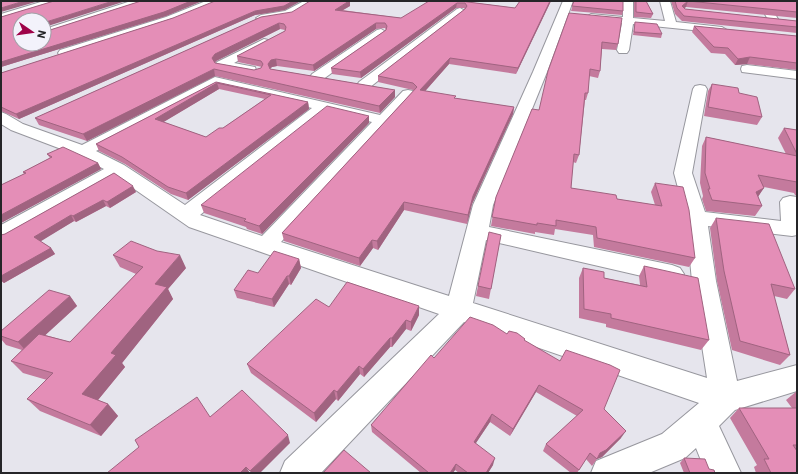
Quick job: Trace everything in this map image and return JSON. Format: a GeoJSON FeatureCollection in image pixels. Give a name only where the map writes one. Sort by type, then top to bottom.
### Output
{"type":"FeatureCollection","features":[{"type":"Feature","properties":{"kind":"street"},"geometry":{"type":"LineString","coordinates":[[1,17],[54,1]]}},
{"type":"Feature","properties":{"kind":"street"},"geometry":{"type":"LineString","coordinates":[[52,30],[140,1]]}},
{"type":"Feature","properties":{"kind":"street"},"geometry":{"type":"LineString","coordinates":[[52,57],[170,18],[214,1]]}},
{"type":"Feature","properties":{"kind":"street"},"geometry":{"type":"LineString","coordinates":[[247,24],[260,18],[288,14],[311,1]]}},
{"type":"Feature","properties":{"kind":"street"},"geometry":{"type":"LineString","coordinates":[[623,50],[628,21],[628,1]]}},
{"type":"Feature","properties":{"kind":"street"},"geometry":{"type":"LineString","coordinates":[[758,18],[777,20],[762,1]]}},
{"type":"Feature","properties":{"kind":"street"},"geometry":{"type":"LineString","coordinates":[[669,7],[671,25]]}},
{"type":"Feature","properties":{"kind":"street"},"geometry":{"type":"LineString","coordinates":[[297,473],[458,312],[482,205],[537,79],[565,8],[628,21],[732,31]]}},
{"type":"Feature","properties":{"kind":"street"},"geometry":{"type":"LineString","coordinates":[[364,85],[460,11]]}},
{"type":"Feature","properties":{"kind":"street"},"geometry":{"type":"LineString","coordinates":[[1,24],[12,25]]}},
{"type":"Feature","properties":{"kind":"street"},"geometry":{"type":"LineString","coordinates":[[333,80],[310,76],[381,32]]}},
{"type":"Feature","properties":{"kind":"street"},"geometry":{"type":"LineString","coordinates":[[233,84],[256,71],[222,65],[275,37]]}},
{"type":"Feature","properties":{"kind":"street"},"geometry":{"type":"LineString","coordinates":[[747,69],[797,75]]}},
{"type":"Feature","properties":{"kind":"street"},"geometry":{"type":"LineString","coordinates":[[83,151],[215,81],[382,120]]}},
{"type":"Feature","properties":{"kind":"street"},"geometry":{"type":"LineString","coordinates":[[266,245],[408,94],[348,82]]}},
{"type":"Feature","properties":{"kind":"street"},"geometry":{"type":"LineString","coordinates":[[700,89],[683,173],[696,218],[704,281],[726,398]]}},
{"type":"Feature","properties":{"kind":"street"},"geometry":{"type":"LineString","coordinates":[[186,215],[324,106]]}},
{"type":"Feature","properties":{"kind":"street"},"geometry":{"type":"LineString","coordinates":[[16,122],[83,151],[118,169],[196,222],[726,398]]}},
{"type":"Feature","properties":{"kind":"street"},"geometry":{"type":"LineString","coordinates":[[1,234],[118,169]]}},
{"type":"Feature","properties":{"kind":"street"},"geometry":{"type":"LineString","coordinates":[[696,218],[792,228],[790,202],[797,204]]}},
{"type":"Feature","properties":{"kind":"street"},"geometry":{"type":"LineString","coordinates":[[476,231],[704,281]]}},
{"type":"Feature","properties":{"kind":"street"},"geometry":{"type":"LineString","coordinates":[[608,473],[673,446],[701,423],[726,398],[797,378]]}},
{"type":"Feature","properties":{"kind":"street"},"geometry":{"type":"LineString","coordinates":[[701,423],[724,473]]}},
{"type":"Feature","properties":{"kind":"building"},"geometry":{"type":"Polygon","coordinates":[[[1,1],[24,1],[1,8],[1,1]]]}},
{"type":"Feature","properties":{"kind":"building"},"geometry":{"type":"Polygon","coordinates":[[[54,1],[113,1],[52,20],[52,12],[18,12],[54,1]]]}},
{"type":"Feature","properties":{"kind":"building"},"geometry":{"type":"Polygon","coordinates":[[[141,1],[191,1],[164,12],[52,46],[52,29],[141,1]]]}},
{"type":"Feature","properties":{"kind":"building"},"geometry":{"type":"Polygon","coordinates":[[[215,1],[293,1],[284,6],[255,11],[16,114],[1,107],[1,73],[173,18],[215,1]]]}},
{"type":"Feature","properties":{"kind":"building"},"geometry":{"type":"Polygon","coordinates":[[[310,1],[349,1],[335,10],[401,18],[429,1],[460,1],[515,8],[520,1],[550,1],[518,68],[450,58],[420,90],[456,96],[454,98],[514,107],[473,196],[468,215],[404,202],[377,241],[372,240],[359,258],[282,233],[417,87],[413,83],[378,76],[465,9],[467,6],[465,3],[457,3],[360,72],[331,68],[386,30],[387,26],[385,23],[376,23],[313,65],[276,59],[271,60],[268,64],[270,69],[395,90],[379,106],[214,69],[83,134],[35,118],[261,17],[292,12],[310,1]],[[279,23],[215,54],[212,58],[215,63],[254,70],[261,68],[263,64],[261,61],[237,56],[285,31],[286,27],[284,24],[279,23]]]}},
{"type":"Feature","properties":{"kind":"building"},"geometry":{"type":"Polygon","coordinates":[[[574,1],[623,1],[623,11],[572,6],[574,1]]]}},
{"type":"Feature","properties":{"kind":"building"},"geometry":{"type":"Polygon","coordinates":[[[636,1],[646,1],[653,14],[636,12],[636,1]]]}},
{"type":"Feature","properties":{"kind":"building"},"geometry":{"type":"Polygon","coordinates":[[[675,1],[688,1],[682,6],[685,9],[797,21],[797,27],[684,16],[677,8],[675,1]]]}},
{"type":"Feature","properties":{"kind":"building"},"geometry":{"type":"Polygon","coordinates":[[[688,1],[797,1],[797,12],[688,1]]]}},
{"type":"Feature","properties":{"kind":"building"},"geometry":{"type":"Polygon","coordinates":[[[569,13],[622,18],[618,44],[602,42],[600,71],[590,69],[588,93],[585,93],[579,155],[574,154],[571,188],[616,195],[617,199],[662,206],[655,183],[683,187],[689,210],[695,258],[597,238],[596,227],[556,220],[556,226],[537,223],[537,225],[492,217],[496,197],[532,109],[539,110],[548,71],[569,13]]]}},
{"type":"Feature","properties":{"kind":"building"},"geometry":{"type":"Polygon","coordinates":[[[12,14],[12,52],[34,52],[1,62],[1,17],[12,14]]]}},
{"type":"Feature","properties":{"kind":"building"},"geometry":{"type":"Polygon","coordinates":[[[635,22],[657,24],[662,34],[634,32],[635,22]]]}},
{"type":"Feature","properties":{"kind":"building"},"geometry":{"type":"Polygon","coordinates":[[[694,26],[797,36],[797,63],[750,57],[738,59],[728,48],[714,47],[694,26]]]}},
{"type":"Feature","properties":{"kind":"building"},"geometry":{"type":"Polygon","coordinates":[[[216,82],[308,102],[186,193],[168,187],[122,157],[96,144],[216,82]],[[217,83],[155,119],[206,137],[219,128],[223,128],[271,95],[217,83]]]}},
{"type":"Feature","properties":{"kind":"building"},"geometry":{"type":"Polygon","coordinates":[[[712,84],[738,88],[739,93],[757,97],[762,117],[708,107],[712,84]]]}},
{"type":"Feature","properties":{"kind":"building"},"geometry":{"type":"Polygon","coordinates":[[[327,106],[369,116],[259,226],[244,221],[246,219],[201,205],[327,106]]]}},
{"type":"Feature","properties":{"kind":"building"},"geometry":{"type":"Polygon","coordinates":[[[784,128],[797,130],[797,154],[784,128]]]}},
{"type":"Feature","properties":{"kind":"building"},"geometry":{"type":"Polygon","coordinates":[[[706,137],[797,156],[797,182],[758,175],[764,188],[756,192],[762,206],[712,200],[705,173],[706,137]]]}},
{"type":"Feature","properties":{"kind":"building"},"geometry":{"type":"Polygon","coordinates":[[[63,147],[98,163],[1,215],[1,185],[26,173],[23,172],[52,157],[47,154],[63,147]]]}},
{"type":"Feature","properties":{"kind":"building"},"geometry":{"type":"Polygon","coordinates":[[[114,173],[133,186],[107,202],[103,200],[73,216],[71,215],[34,237],[51,248],[1,276],[1,235],[114,173]]]}},
{"type":"Feature","properties":{"kind":"building"},"geometry":{"type":"Polygon","coordinates":[[[716,218],[769,224],[795,289],[771,284],[790,355],[740,341],[724,271],[716,218]]]}},
{"type":"Feature","properties":{"kind":"building"},"geometry":{"type":"Polygon","coordinates":[[[489,232],[501,235],[491,289],[478,286],[489,232]]]}},
{"type":"Feature","properties":{"kind":"building"},"geometry":{"type":"Polygon","coordinates":[[[131,241],[157,251],[180,255],[155,284],[167,287],[111,353],[116,355],[82,394],[108,404],[90,425],[27,399],[53,373],[11,361],[39,334],[70,342],[143,267],[113,255],[131,241]]]}},
{"type":"Feature","properties":{"kind":"building"},"geometry":{"type":"Polygon","coordinates":[[[274,251],[299,259],[289,276],[287,276],[272,299],[234,290],[248,270],[258,273],[274,251]]]}},
{"type":"Feature","properties":{"kind":"building"},"geometry":{"type":"Polygon","coordinates":[[[644,266],[698,278],[709,340],[611,318],[611,314],[584,309],[583,268],[604,272],[604,278],[647,287],[644,266]]]}},
{"type":"Feature","properties":{"kind":"building"},"geometry":{"type":"Polygon","coordinates":[[[347,282],[419,306],[411,322],[406,320],[392,338],[390,338],[363,369],[359,366],[337,392],[334,390],[314,413],[247,364],[316,299],[329,307],[347,282]]]}},
{"type":"Feature","properties":{"kind":"building"},"geometry":{"type":"Polygon","coordinates":[[[49,290],[70,296],[18,342],[1,336],[1,331],[49,290]]]}},
{"type":"Feature","properties":{"kind":"building"},"geometry":{"type":"Polygon","coordinates":[[[470,317],[493,325],[507,334],[509,331],[517,333],[525,339],[524,340],[560,361],[566,350],[610,365],[620,370],[604,409],[626,431],[606,450],[600,453],[597,459],[590,453],[579,470],[546,444],[583,410],[539,385],[513,429],[492,414],[474,442],[495,458],[486,473],[468,473],[456,464],[450,473],[429,473],[371,425],[431,355],[434,358],[470,317]]]}},
{"type":"Feature","properties":{"kind":"building"},"geometry":{"type":"Polygon","coordinates":[[[242,390],[288,435],[250,471],[246,467],[240,473],[107,473],[139,447],[135,440],[197,397],[210,417],[242,390]]]}},
{"type":"Feature","properties":{"kind":"building"},"geometry":{"type":"Polygon","coordinates":[[[739,408],[797,408],[797,445],[793,445],[797,451],[797,473],[771,473],[764,459],[769,459],[739,408]]]}},
{"type":"Feature","properties":{"kind":"building"},"geometry":{"type":"Polygon","coordinates":[[[344,450],[371,473],[323,473],[344,450]]]}},
{"type":"Feature","properties":{"kind":"building"},"geometry":{"type":"Polygon","coordinates":[[[684,458],[705,459],[709,469],[714,470],[715,473],[690,473],[684,458]]]}}]}
